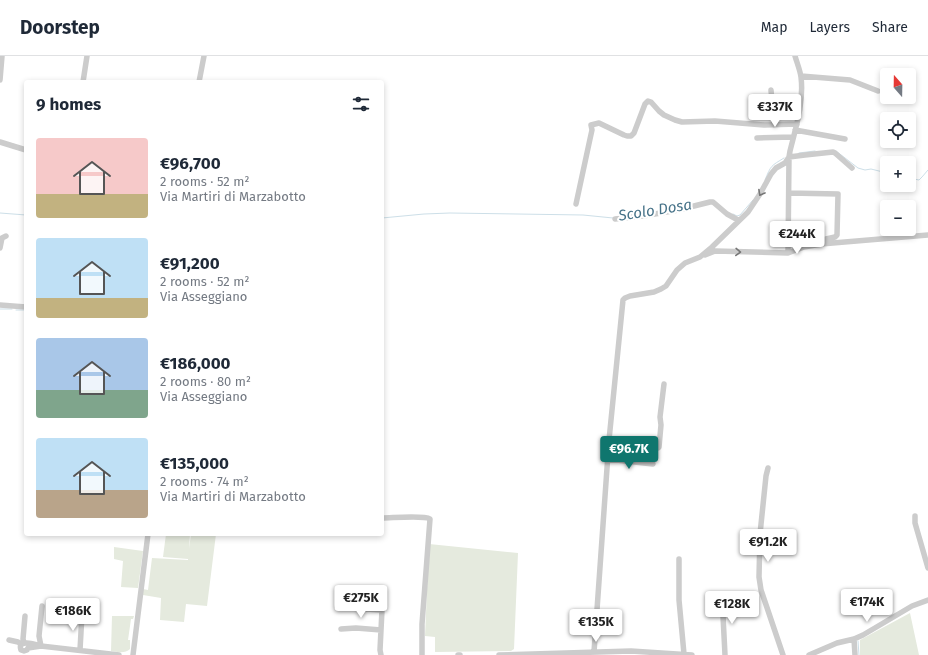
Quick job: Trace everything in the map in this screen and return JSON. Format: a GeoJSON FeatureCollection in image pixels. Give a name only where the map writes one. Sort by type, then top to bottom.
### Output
{"type":"FeatureCollection","features":[{"type":"Feature","properties":{"kind":"street"},"geometry":{"type":"LineString","coordinates":[[0,80],[2,56]]}},
{"type":"Feature","properties":{"kind":"street"},"geometry":{"type":"LineString","coordinates":[[83,80],[87,56]]}},
{"type":"Feature","properties":{"kind":"street"},"geometry":{"type":"LineString","coordinates":[[199,80],[204,56]]}},
{"type":"Feature","properties":{"kind":"street"},"geometry":{"type":"LineString","coordinates":[[788,253],[789,193],[787,165],[800,111],[801,85],[801,76],[795,56]]}},
{"type":"Feature","properties":{"kind":"street"},"geometry":{"type":"LineString","coordinates":[[801,76],[850,80],[878,91]]}},
{"type":"Feature","properties":{"kind":"street"},"geometry":{"type":"LineString","coordinates":[[771,90],[774,125]]}},
{"type":"Feature","properties":{"kind":"street"},"geometry":{"type":"LineString","coordinates":[[576,204],[592,130],[591,125],[599,123],[624,135],[631,136],[634,133],[647,102],[650,101],[664,115],[682,122],[715,121],[764,125],[797,124]]}},
{"type":"Feature","properties":{"kind":"street"},"geometry":{"type":"LineString","coordinates":[[796,130],[845,139]]}},
{"type":"Feature","properties":{"kind":"street"},"geometry":{"type":"LineString","coordinates":[[757,138],[793,137]]}},
{"type":"Feature","properties":{"kind":"street"},"geometry":{"type":"LineString","coordinates":[[0,142],[24,149]]}},
{"type":"Feature","properties":{"kind":"street"},"geometry":{"type":"LineString","coordinates":[[789,154],[805,155],[833,152],[852,168]]}},
{"type":"Feature","properties":{"kind":"street"},"geometry":{"type":"LineString","coordinates":[[594,652],[608,445],[623,300],[630,296],[659,291],[666,286],[677,270],[686,263],[700,257],[712,249],[738,220],[748,212],[776,168],[787,165]]}},
{"type":"Feature","properties":{"kind":"street"},"geometry":{"type":"LineString","coordinates":[[789,193],[838,194],[837,235],[826,239],[823,243]]}},
{"type":"Feature","properties":{"kind":"street"},"geometry":{"type":"LineString","coordinates":[[615,219],[678,210],[713,202],[727,214],[738,220]]}},
{"type":"Feature","properties":{"kind":"street"},"geometry":{"type":"LineString","coordinates":[[712,249],[788,253],[823,243],[928,235]]}},
{"type":"Feature","properties":{"kind":"street"},"geometry":{"type":"LineString","coordinates":[[0,248],[2,238],[6,236]]}},
{"type":"Feature","properties":{"kind":"street"},"geometry":{"type":"LineString","coordinates":[[0,306],[24,307]]}},
{"type":"Feature","properties":{"kind":"street"},"geometry":{"type":"LineString","coordinates":[[608,445],[659,447],[661,425],[660,417],[664,384]]}},
{"type":"Feature","properties":{"kind":"street"},"geometry":{"type":"LineString","coordinates":[[607,459],[653,464]]}},
{"type":"Feature","properties":{"kind":"street"},"geometry":{"type":"LineString","coordinates":[[768,468],[760,534],[759,577],[761,590],[783,655]]}},
{"type":"Feature","properties":{"kind":"street"},"geometry":{"type":"LineString","coordinates":[[915,516],[915,523],[928,568]]}},
{"type":"Feature","properties":{"kind":"street"},"geometry":{"type":"LineString","coordinates":[[384,518],[419,517],[430,519],[422,624],[422,655]]}},
{"type":"Feature","properties":{"kind":"street"},"geometry":{"type":"LineString","coordinates":[[134,655],[148,536]]}},
{"type":"Feature","properties":{"kind":"street"},"geometry":{"type":"LineString","coordinates":[[679,559],[679,600],[684,654]]}},
{"type":"Feature","properties":{"kind":"street"},"geometry":{"type":"LineString","coordinates":[[722,596],[725,655]]}},
{"type":"Feature","properties":{"kind":"street"},"geometry":{"type":"LineString","coordinates":[[809,655],[837,642],[854,638],[871,631],[912,606],[928,600]]}},
{"type":"Feature","properties":{"kind":"street"},"geometry":{"type":"LineString","coordinates":[[40,646],[39,636],[42,606]]}},
{"type":"Feature","properties":{"kind":"street"},"geometry":{"type":"LineString","coordinates":[[337,607],[382,610],[381,655]]}},
{"type":"Feature","properties":{"kind":"street"},"geometry":{"type":"LineString","coordinates":[[80,650],[82,614]]}},
{"type":"Feature","properties":{"kind":"street"},"geometry":{"type":"LineString","coordinates":[[23,649],[25,616]]}},
{"type":"Feature","properties":{"kind":"street"},"geometry":{"type":"LineString","coordinates":[[341,629],[356,628],[381,630]]}},
{"type":"Feature","properties":{"kind":"street"},"geometry":{"type":"LineString","coordinates":[[854,638],[855,655]]}},
{"type":"Feature","properties":{"kind":"street"},"geometry":{"type":"LineString","coordinates":[[9,640],[18,642],[23,649]]}},
{"type":"Feature","properties":{"kind":"street"},"geometry":{"type":"LineString","coordinates":[[23,649],[40,646],[118,655]]}},
{"type":"Feature","properties":{"kind":"street"},"geometry":{"type":"LineString","coordinates":[[499,655],[635,651],[692,655]]}},
{"type":"Feature","properties":{"kind":"shaded area"},"geometry":{"type":"Polygon","coordinates":[[[166,536],[190,536],[189,549],[191,536],[216,536],[207,606],[186,604],[184,622],[160,620],[161,598],[143,595],[143,589],[148,590],[152,558],[188,560],[163,557],[166,536]]]}},
{"type":"Feature","properties":{"kind":"shaded area"},"geometry":{"type":"Polygon","coordinates":[[[429,544],[518,553],[514,649],[511,651],[435,652],[435,637],[425,636],[429,544]]]}},
{"type":"Feature","properties":{"kind":"shaded area"},"geometry":{"type":"Polygon","coordinates":[[[114,547],[143,551],[138,588],[121,587],[123,561],[114,559],[114,547]]]}},
{"type":"Feature","properties":{"kind":"shaded area"},"geometry":{"type":"Polygon","coordinates":[[[910,613],[919,655],[860,655],[860,640],[910,613]]]}},
{"type":"Feature","properties":{"kind":"shaded area"},"geometry":{"type":"Polygon","coordinates":[[[112,616],[134,616],[133,619],[131,619],[128,640],[130,640],[130,649],[126,652],[111,651],[112,616]]]}},
{"type":"Feature","properties":{"kind":"waterway","name":"Scolo Dosa"},"geometry":{"type":"LineString","coordinates":[[799,153],[815,151]]}},
{"type":"Feature","properties":{"kind":"waterway","name":"Scolo Dosa"},"geometry":{"type":"LineString","coordinates":[[836,151],[858,168],[880,171]]}},
{"type":"Feature","properties":{"kind":"waterway","name":"Scolo Dosa"},"geometry":{"type":"LineString","coordinates":[[765,180],[772,166],[784,158]]}},
{"type":"Feature","properties":{"kind":"waterway","name":"Scolo Dosa"},"geometry":{"type":"LineString","coordinates":[[916,179],[919,180],[928,170]]}},
{"type":"Feature","properties":{"kind":"waterway","name":"Scolo Dosa"},"geometry":{"type":"LineString","coordinates":[[733,214],[737,216],[740,215],[753,200]]}},
{"type":"Feature","properties":{"kind":"waterway","name":"Scolo Dosa"},"geometry":{"type":"LineString","coordinates":[[0,213],[24,215]]}},
{"type":"Feature","properties":{"kind":"waterway","name":"Scolo Dosa"},"geometry":{"type":"LineString","coordinates":[[384,218],[450,213],[583,215],[613,218]]}},
{"type":"Feature","properties":{"kind":"waterway"},"geometry":{"type":"LineString","coordinates":[[0,309],[12,309]]}},
{"type":"Feature","properties":{"kind":"waterway"},"geometry":{"type":"LineString","coordinates":[[16,310],[24,310]]}},
{"type":"Feature","properties":{"kind":"waterway"},"geometry":{"type":"LineString","coordinates":[[858,641],[859,655]]}}]}
